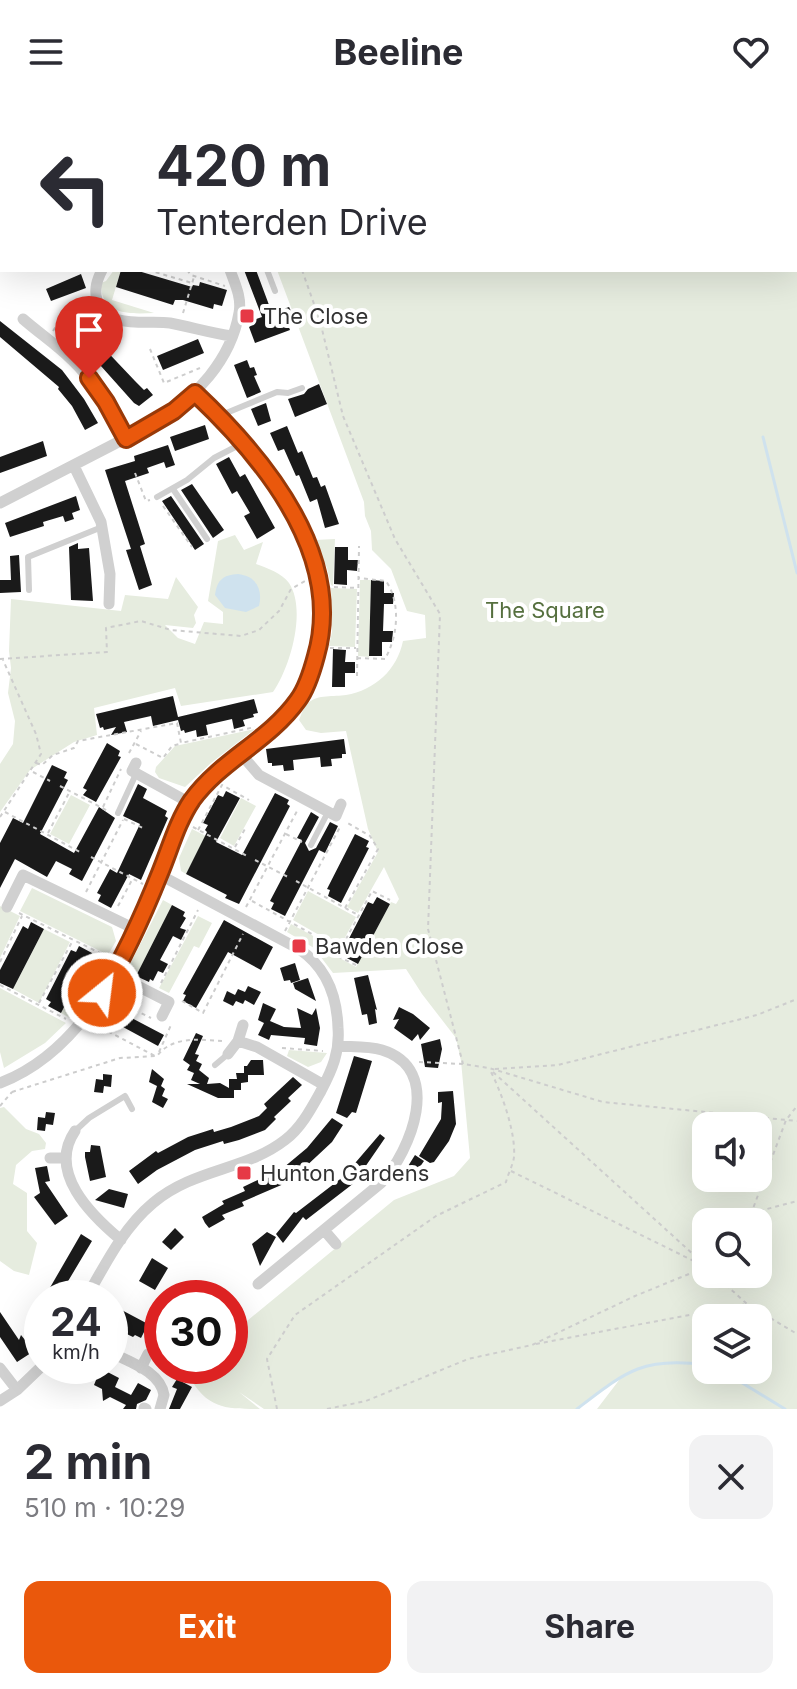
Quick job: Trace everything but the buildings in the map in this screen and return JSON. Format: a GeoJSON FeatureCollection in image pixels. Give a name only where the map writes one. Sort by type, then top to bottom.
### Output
{"type":"FeatureCollection","features":[{"type":"Feature","properties":{"kind":"street"},"geometry":{"type":"LineString","coordinates":[[101,272],[96,293],[101,309],[109,316],[124,321],[155,322],[232,336]]}},
{"type":"Feature","properties":{"kind":"street"},"geometry":{"type":"LineString","coordinates":[[0,503],[126,439],[174,411],[195,393],[213,372],[232,336],[239,312],[237,289],[231,272]]}},
{"type":"Feature","properties":{"kind":"street"},"geometry":{"type":"LineString","coordinates":[[28,321],[89,378],[126,439]]}},
{"type":"Feature","properties":{"kind":"street"},"geometry":{"type":"LineString","coordinates":[[0,1083],[37,1065],[81,1022],[117,968],[190,803],[214,775],[268,733],[300,697],[319,648],[322,631],[320,582],[306,539],[282,496],[243,443],[195,393]]}},
{"type":"Feature","properties":{"kind":"street"},"geometry":{"type":"LineString","coordinates":[[74,466],[98,511],[112,598]]}},
{"type":"Feature","properties":{"kind":"street"},"geometry":{"type":"LineString","coordinates":[[241,754],[259,775],[336,816],[341,804]]}},
{"type":"Feature","properties":{"kind":"street"},"geometry":{"type":"LineString","coordinates":[[136,768],[190,803]]}},
{"type":"Feature","properties":{"kind":"street"},"geometry":{"type":"LineString","coordinates":[[8,907],[23,875],[135,929]]}},
{"type":"Feature","properties":{"kind":"street"},"geometry":{"type":"LineString","coordinates":[[97,1280],[121,1240],[145,1211],[176,1187],[203,1174],[260,1156],[282,1143],[305,1118],[324,1085],[338,1049],[337,1007],[317,962],[281,939],[160,875]]}},
{"type":"Feature","properties":{"kind":"street"},"geometry":{"type":"LineString","coordinates":[[117,968],[169,1002],[160,1019]]}},
{"type":"Feature","properties":{"kind":"street"},"geometry":{"type":"LineString","coordinates":[[228,1054],[238,1041],[243,1025]]}},
{"type":"Feature","properties":{"kind":"street"},"geometry":{"type":"LineString","coordinates":[[238,1041],[257,1047],[324,1085]]}},
{"type":"Feature","properties":{"kind":"street"},"geometry":{"type":"LineString","coordinates":[[258,1284],[381,1183],[402,1153],[415,1117],[415,1083],[404,1064],[383,1051],[338,1049]]}},
{"type":"Feature","properties":{"kind":"street"},"geometry":{"type":"LineString","coordinates":[[75,1131],[68,1141],[65,1158],[76,1192],[95,1217],[121,1240]]}},
{"type":"Feature","properties":{"kind":"street"},"geometry":{"type":"LineString","coordinates":[[50,1158],[65,1158]]}},
{"type":"Feature","properties":{"kind":"street"},"geometry":{"type":"LineString","coordinates":[[324,1230],[336,1244]]}},
{"type":"Feature","properties":{"kind":"street"},"geometry":{"type":"LineString","coordinates":[[128,1361],[153,1375],[163,1388],[160,1409]]}},
{"type":"Feature","properties":{"kind":"street"},"geometry":{"type":"LineString","coordinates":[[141,1368],[144,1362]]}},
{"type":"Feature","properties":{"kind":"street"},"geometry":{"type":"LineString","coordinates":[[0,1368],[17,1390]]}},
{"type":"Feature","properties":{"kind":"street"},"geometry":{"type":"LineString","coordinates":[[0,1401],[24,1383]]}},
{"type":"Feature","properties":{"kind":"lane"},"geometry":{"type":"LineString","coordinates":[[268,272],[275,291]]}},
{"type":"Feature","properties":{"kind":"lane"},"geometry":{"type":"LineString","coordinates":[[219,416],[277,392],[288,393],[302,388]]}},
{"type":"Feature","properties":{"kind":"lane"},"geometry":{"type":"LineString","coordinates":[[157,497],[173,489],[214,458],[243,443]]}},
{"type":"Feature","properties":{"kind":"lane"},"geometry":{"type":"LineString","coordinates":[[173,489],[207,539]]}},
{"type":"Feature","properties":{"kind":"lane"},"geometry":{"type":"LineString","coordinates":[[29,590],[28,557],[102,527]]}},
{"type":"Feature","properties":{"kind":"lane"},"geometry":{"type":"LineString","coordinates":[[118,813],[136,768]]}},
{"type":"Feature","properties":{"kind":"lane"},"geometry":{"type":"LineString","coordinates":[[311,845],[328,812]]}},
{"type":"Feature","properties":{"kind":"lane"},"geometry":{"type":"LineString","coordinates":[[215,1065],[228,1054]]}},
{"type":"Feature","properties":{"kind":"lane"},"geometry":{"type":"LineString","coordinates":[[75,1131],[89,1118],[125,1096],[132,1109]]}},
{"type":"Feature","properties":{"kind":"path"},"geometry":{"type":"LineString","coordinates":[[155,272],[192,283]]}},
{"type":"Feature","properties":{"kind":"path"},"geometry":{"type":"LineString","coordinates":[[168,276],[169,272]]}},
{"type":"Feature","properties":{"kind":"path"},"geometry":{"type":"LineString","coordinates":[[186,281],[188,272]]}},
{"type":"Feature","properties":{"kind":"path"},"geometry":{"type":"LineString","coordinates":[[189,272],[237,289]]}},
{"type":"Feature","properties":{"kind":"path"},"geometry":{"type":"LineString","coordinates":[[303,272],[320,321],[343,416],[395,539],[440,614],[428,929],[463,1064]]}},
{"type":"Feature","properties":{"kind":"path"},"geometry":{"type":"LineString","coordinates":[[180,326],[194,276]]}},
{"type":"Feature","properties":{"kind":"path"},"geometry":{"type":"LineString","coordinates":[[49,339],[70,305],[96,293]]}},
{"type":"Feature","properties":{"kind":"path"},"geometry":{"type":"LineString","coordinates":[[150,349],[164,383],[201,368],[213,372]]}},
{"type":"Feature","properties":{"kind":"path"},"geometry":{"type":"LineString","coordinates":[[135,473],[146,501],[157,497],[192,547]]}},
{"type":"Feature","properties":{"kind":"path"},"geometry":{"type":"LineString","coordinates":[[357,676],[359,546]]}},
{"type":"Feature","properties":{"kind":"path"},"geometry":{"type":"LineString","coordinates":[[357,658],[385,659],[394,644],[395,629],[395,594],[386,581],[359,578]]}},
{"type":"Feature","properties":{"kind":"path"},"geometry":{"type":"LineString","coordinates":[[0,817],[41,754],[36,734],[1,659],[107,652],[106,628],[141,621],[171,630],[241,636],[259,630],[279,611],[291,589],[306,580],[358,588]]}},
{"type":"Feature","properties":{"kind":"path"},"geometry":{"type":"LineString","coordinates":[[319,648],[357,648]]}},
{"type":"Feature","properties":{"kind":"path"},"geometry":{"type":"LineString","coordinates":[[36,763],[42,765],[53,755],[74,748],[78,741],[177,723],[181,743]]}},
{"type":"Feature","properties":{"kind":"path"},"geometry":{"type":"LineString","coordinates":[[134,743],[163,758],[172,746],[181,743],[262,725],[268,733]]}},
{"type":"Feature","properties":{"kind":"path"},"geometry":{"type":"LineString","coordinates":[[31,772],[50,781]]}},
{"type":"Feature","properties":{"kind":"path"},"geometry":{"type":"LineString","coordinates":[[198,830],[222,785],[249,800]]}},
{"type":"Feature","properties":{"kind":"path"},"geometry":{"type":"LineString","coordinates":[[60,786],[145,829]]}},
{"type":"Feature","properties":{"kind":"path"},"geometry":{"type":"LineString","coordinates":[[49,837],[69,791]]}},
{"type":"Feature","properties":{"kind":"path"},"geometry":{"type":"LineString","coordinates":[[180,1001],[203,1013],[245,920],[250,900],[303,799]]}},
{"type":"Feature","properties":{"kind":"path"},"geometry":{"type":"LineString","coordinates":[[4,811],[80,852]]}},
{"type":"Feature","properties":{"kind":"path"},"geometry":{"type":"LineString","coordinates":[[80,903],[124,819]]}},
{"type":"Feature","properties":{"kind":"path"},"geometry":{"type":"LineString","coordinates":[[281,939],[343,820],[370,836],[378,849],[345,908]]}},
{"type":"Feature","properties":{"kind":"path"},"geometry":{"type":"LineString","coordinates":[[181,821],[247,856]]}},
{"type":"Feature","properties":{"kind":"path"},"geometry":{"type":"LineString","coordinates":[[234,849],[246,827]]}},
{"type":"Feature","properties":{"kind":"path"},"geometry":{"type":"LineString","coordinates":[[91,857],[153,890]]}},
{"type":"Feature","properties":{"kind":"path"},"geometry":{"type":"LineString","coordinates":[[255,860],[288,877]]}},
{"type":"Feature","properties":{"kind":"path"},"geometry":{"type":"LineString","coordinates":[[112,918],[132,879]]}},
{"type":"Feature","properties":{"kind":"path"},"geometry":{"type":"LineString","coordinates":[[296,881],[359,915]]}},
{"type":"Feature","properties":{"kind":"path"},"geometry":{"type":"LineString","coordinates":[[356,965],[337,956],[340,950],[372,891],[390,900]]}},
{"type":"Feature","properties":{"kind":"path"},"geometry":{"type":"LineString","coordinates":[[155,994],[204,899]]}},
{"type":"Feature","properties":{"kind":"path"},"geometry":{"type":"LineString","coordinates":[[250,900],[340,950]]}},
{"type":"Feature","properties":{"kind":"path"},"geometry":{"type":"LineString","coordinates":[[8,907],[73,940],[117,968]]}},
{"type":"Feature","properties":{"kind":"path"},"geometry":{"type":"LineString","coordinates":[[0,962],[23,914]]}},
{"type":"Feature","properties":{"kind":"path"},"geometry":{"type":"LineString","coordinates":[[38,1004],[73,940]]}},
{"type":"Feature","properties":{"kind":"path"},"geometry":{"type":"LineString","coordinates":[[0,985],[157,1056]]}},
{"type":"Feature","properties":{"kind":"path"},"geometry":{"type":"LineString","coordinates":[[102,993],[160,1019]]}},
{"type":"Feature","properties":{"kind":"path"},"geometry":{"type":"LineString","coordinates":[[491,1069],[558,1065],[757,1015],[797,999]]}},
{"type":"Feature","properties":{"kind":"path"},"geometry":{"type":"LineString","coordinates":[[157,1056],[175,1014]]}},
{"type":"Feature","properties":{"kind":"path"},"geometry":{"type":"LineString","coordinates":[[157,1056],[162,1049],[182,1040],[238,1041]]}},
{"type":"Feature","properties":{"kind":"path"},"geometry":{"type":"LineString","coordinates":[[257,1047],[338,1049]]}},
{"type":"Feature","properties":{"kind":"path"},"geometry":{"type":"LineString","coordinates":[[0,1106],[12,1092],[120,1058],[157,1056]]}},
{"type":"Feature","properties":{"kind":"path"},"geometry":{"type":"LineString","coordinates":[[404,1064],[463,1064],[491,1069],[603,1102],[797,1121]]}},
{"type":"Feature","properties":{"kind":"path"},"geometry":{"type":"LineString","coordinates":[[277,1409],[267,1359],[295,1315],[436,1216],[506,1182],[514,1157],[508,1114],[491,1069]]}},
{"type":"Feature","properties":{"kind":"path"},"geometry":{"type":"LineString","coordinates":[[491,1069],[692,1254]]}},
{"type":"Feature","properties":{"kind":"path"},"geometry":{"type":"LineString","coordinates":[[753,1208],[786,1120],[797,1106]]}},
{"type":"Feature","properties":{"kind":"path"},"geometry":{"type":"LineString","coordinates":[[510,1170],[692,1260]]}},
{"type":"Feature","properties":{"kind":"path"},"geometry":{"type":"LineString","coordinates":[[772,1208],[797,1201]]}},
{"type":"Feature","properties":{"kind":"path"},"geometry":{"type":"LineString","coordinates":[[532,1345],[692,1273]]}},
{"type":"Feature","properties":{"kind":"path"},"geometry":{"type":"LineString","coordinates":[[729,1288],[747,1304]]}},
{"type":"Feature","properties":{"kind":"path"},"geometry":{"type":"LineString","coordinates":[[327,1409],[366,1401],[468,1359],[692,1314]]}},
{"type":"Feature","properties":{"kind":"path"},"geometry":{"type":"LineString","coordinates":[[772,1319],[797,1334]]}},
{"type":"Feature","properties":{"kind":"green space"},"geometry":{"type":"Polygon","coordinates":[[[113,272],[120,272],[112,300],[154,313],[126,313],[111,307],[102,294],[101,283],[113,272]]]}},
{"type":"Feature","properties":{"kind":"green space","name":"The Square"},"geometry":{"type":"Polygon","coordinates":[[[278,272],[797,272],[797,1409],[597,1409],[623,1375],[577,1409],[264,1409],[239,1392],[260,1409],[237,1408],[210,1401],[194,1384],[248,1384],[248,1320],[394,1200],[454,1176],[470,1158],[456,1038],[406,969],[333,973],[314,948],[287,932],[291,924],[317,938],[338,952],[336,956],[356,967],[391,902],[396,904],[399,899],[384,867],[358,913],[347,907],[378,852],[368,829],[346,731],[321,733],[306,730],[299,720],[305,706],[312,700],[366,689],[390,670],[403,641],[426,638],[425,615],[407,611],[391,569],[372,550],[371,531],[364,502],[278,272]]]}},
{"type":"Feature","properties":{"kind":"green space"},"geometry":{"type":"Polygon","coordinates":[[[235,535],[244,550],[263,542],[256,564],[282,576],[294,594],[294,639],[285,669],[273,692],[181,706],[175,688],[94,708],[97,735],[74,742],[30,770],[0,812],[0,764],[13,744],[15,721],[8,693],[11,599],[121,611],[125,595],[168,599],[176,577],[198,607],[194,615],[196,623],[193,628],[165,625],[178,638],[195,644],[204,622],[223,624],[223,612],[208,601],[218,541],[235,535]]]}},
{"type":"Feature","properties":{"kind":"green space"},"geometry":{"type":"Polygon","coordinates":[[[335,539],[333,586],[315,540],[335,539]]]}},
{"type":"Feature","properties":{"kind":"green space"},"geometry":{"type":"Polygon","coordinates":[[[360,580],[371,580],[369,657],[358,656],[360,580]]]}},
{"type":"Feature","properties":{"kind":"green space"},"geometry":{"type":"Polygon","coordinates":[[[331,588],[357,589],[355,647],[329,646],[332,632],[331,588]]]}},
{"type":"Feature","properties":{"kind":"green space"},"geometry":{"type":"Polygon","coordinates":[[[255,729],[185,787],[159,778],[155,772],[175,746],[255,729]]]}},
{"type":"Feature","properties":{"kind":"green space"},"geometry":{"type":"Polygon","coordinates":[[[71,795],[90,805],[69,844],[50,834],[71,795]]]}},
{"type":"Feature","properties":{"kind":"green space"},"geometry":{"type":"Polygon","coordinates":[[[241,798],[256,806],[234,846],[220,838],[241,798]]]}},
{"type":"Feature","properties":{"kind":"green space"},"geometry":{"type":"Polygon","coordinates":[[[192,829],[206,836],[186,874],[181,871],[179,858],[192,829]]]}},
{"type":"Feature","properties":{"kind":"green space"},"geometry":{"type":"Polygon","coordinates":[[[32,888],[112,927],[116,941],[108,955],[20,911],[32,888]]]}},
{"type":"Feature","properties":{"kind":"green space"},"geometry":{"type":"Polygon","coordinates":[[[308,891],[356,917],[340,947],[293,920],[308,891]]]}},
{"type":"Feature","properties":{"kind":"green space"},"geometry":{"type":"Polygon","coordinates":[[[163,900],[172,905],[136,977],[127,970],[163,900]]]}},
{"type":"Feature","properties":{"kind":"green space"},"geometry":{"type":"Polygon","coordinates":[[[0,906],[20,916],[0,958],[0,906]]]}},
{"type":"Feature","properties":{"kind":"green space"},"geometry":{"type":"Polygon","coordinates":[[[198,916],[212,923],[199,948],[194,946],[169,993],[159,988],[198,916]]]}},
{"type":"Feature","properties":{"kind":"green space"},"geometry":{"type":"Polygon","coordinates":[[[44,929],[70,942],[39,1003],[13,989],[44,929]]]}},
{"type":"Feature","properties":{"kind":"green space"},"geometry":{"type":"Polygon","coordinates":[[[92,953],[107,960],[70,1018],[61,1013],[92,953]]]}},
{"type":"Feature","properties":{"kind":"green space"},"geometry":{"type":"Polygon","coordinates":[[[0,988],[66,1023],[45,1043],[4,1068],[0,1052],[0,988]]]}},
{"type":"Feature","properties":{"kind":"green space"},"geometry":{"type":"Polygon","coordinates":[[[289,1050],[327,1053],[321,1062],[308,1067],[287,1056],[289,1050]]]}},
{"type":"Feature","properties":{"kind":"green space"},"geometry":{"type":"Polygon","coordinates":[[[4,1107],[46,1143],[45,1149],[32,1151],[16,1165],[13,1184],[27,1193],[27,1231],[37,1243],[29,1275],[14,1271],[0,1261],[0,1108],[4,1107]]]}},
{"type":"Feature","properties":{"kind":"water"},"geometry":{"type":"Polygon","coordinates":[[[238,574],[249,577],[259,589],[259,606],[246,612],[225,608],[215,595],[222,579],[238,574]]]}},
{"type":"Feature","properties":{"kind":"waterway"},"geometry":{"type":"LineString","coordinates":[[763,437],[797,573]]}},
{"type":"Feature","properties":{"kind":"waterway"},"geometry":{"type":"LineString","coordinates":[[577,1409],[622,1376],[636,1370],[666,1363],[692,1364]]}},
{"type":"Feature","properties":{"kind":"waterway"},"geometry":{"type":"LineString","coordinates":[[744,1384],[785,1409]]}},
{"type":"Feature","properties":{"kind":"place","name":"The Close"},"geometry":{"type":"Point","coordinates":[247,316]}},
{"type":"Feature","properties":{"kind":"place","name":"Bawden Close"},"geometry":{"type":"Point","coordinates":[299,946]}},
{"type":"Feature","properties":{"kind":"place","name":"Hunton Gardens"},"geometry":{"type":"Point","coordinates":[244,1173]}},
{"type":"Feature","properties":{"kind":"route"},"geometry":{"type":"LineString","coordinates":[[89,378],[126,439],[174,411],[195,393],[219,416],[259,463],[306,539],[320,577],[322,610],[319,648],[300,697],[284,718],[214,775],[190,803],[135,929],[102,993]]}}]}
